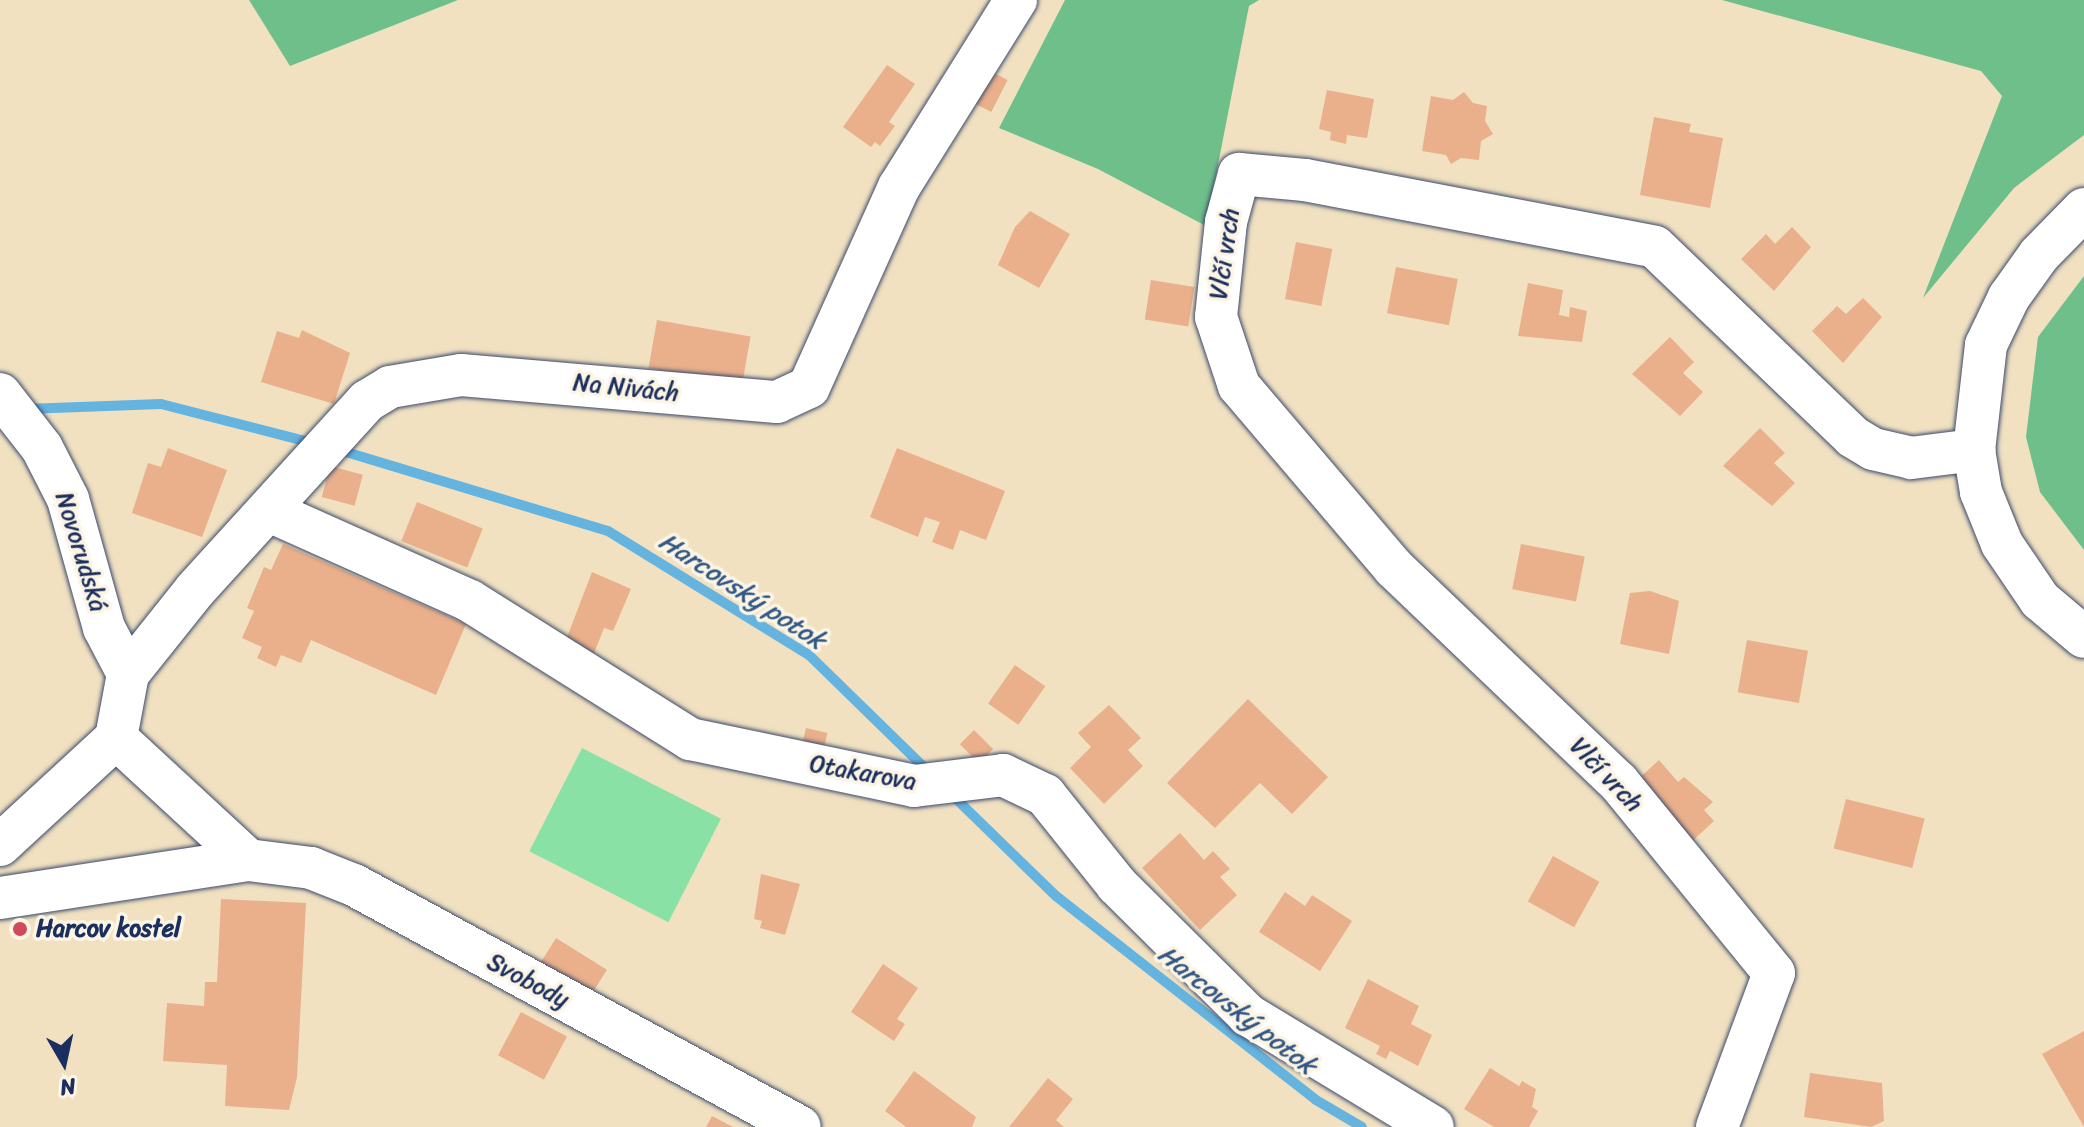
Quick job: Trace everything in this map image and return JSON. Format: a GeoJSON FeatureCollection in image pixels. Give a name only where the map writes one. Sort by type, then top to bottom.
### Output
{"type":"FeatureCollection","features":[{"type":"Feature","properties":{"kind":"street","name":"Na Nivách"},"geometry":{"type":"LineString","coordinates":[[128,674],[195,590],[345,429],[367,401],[390,387],[461,375],[777,402],[796,397],[809,387],[899,187],[1016,0]]}},
{"type":"Feature","properties":{"kind":"street","name":"Vlčí vrch"},"geometry":{"type":"LineString","coordinates":[[1717,1127],[1774,973],[1618,782],[1394,568],[1239,386],[1216,317],[1226,222],[1239,174],[1305,180],[1655,247],[1853,437],[1873,449],[1911,458],[1974,450]]}},
{"type":"Feature","properties":{"kind":"street"},"geometry":{"type":"LineString","coordinates":[[2084,209],[2032,265],[1986,345],[1974,450],[1981,492],[2002,544],[2040,600],[2084,637]]}},
{"type":"Feature","properties":{"kind":"street","name":"Novorudská"},"geometry":{"type":"LineString","coordinates":[[2,395],[42,448],[68,499],[104,628],[128,674]]}},
{"type":"Feature","properties":{"kind":"street","name":"Otakarova"},"geometry":{"type":"LineString","coordinates":[[269,511],[470,601],[690,739],[914,786],[1003,775],[1045,795],[1117,885],[1248,1015],[1433,1127]]}},
{"type":"Feature","properties":{"kind":"street"},"geometry":{"type":"LineString","coordinates":[[0,845],[116,738],[128,674]]}},
{"type":"Feature","properties":{"kind":"street"},"geometry":{"type":"LineString","coordinates":[[116,738],[248,860]]}},
{"type":"Feature","properties":{"kind":"street","name":"Svobody"},"geometry":{"type":"LineString","coordinates":[[0,898],[248,860],[311,868],[354,885],[800,1127]]}},
{"type":"Feature","properties":{"kind":"green space"},"geometry":{"type":"Polygon","coordinates":[[[249,0],[458,0],[290,66],[249,0]]]}},
{"type":"Feature","properties":{"kind":"green space"},"geometry":{"type":"Polygon","coordinates":[[[1065,0],[1259,0],[1249,6],[1206,226],[1098,169],[999,128],[1065,0]]]}},
{"type":"Feature","properties":{"kind":"green space"},"geometry":{"type":"Polygon","coordinates":[[[1722,0],[2084,0],[2084,135],[2014,188],[1923,298],[2002,96],[1981,71],[1722,0]]]}},
{"type":"Feature","properties":{"kind":"green space"},"geometry":{"type":"Polygon","coordinates":[[[2084,276],[2084,550],[2040,492],[2026,437],[2038,337],[2084,276]]]}},
{"type":"Feature","properties":{"kind":"green space"},"geometry":{"type":"Polygon","coordinates":[[[582,748],[721,819],[668,922],[529,851],[582,748]]]}},
{"type":"Feature","properties":{"kind":"building"},"geometry":{"type":"Polygon","coordinates":[[[887,65],[915,84],[889,122],[895,126],[880,146],[875,142],[871,147],[843,127],[887,65]]]}},
{"type":"Feature","properties":{"kind":"building"},"geometry":{"type":"Polygon","coordinates":[[[988,70],[1008,80],[991,112],[972,102],[988,70]]]}},
{"type":"Feature","properties":{"kind":"building"},"geometry":{"type":"Polygon","coordinates":[[[1327,90],[1374,99],[1367,138],[1347,135],[1346,144],[1330,140],[1331,132],[1319,129],[1327,90]]]}},
{"type":"Feature","properties":{"kind":"building"},"geometry":{"type":"Polygon","coordinates":[[[1464,92],[1473,103],[1487,106],[1485,121],[1493,134],[1481,141],[1479,160],[1461,158],[1451,164],[1446,155],[1422,151],[1431,96],[1453,100],[1464,92]]]}},
{"type":"Feature","properties":{"kind":"building"},"geometry":{"type":"Polygon","coordinates":[[[1654,117],[1691,124],[1689,132],[1723,138],[1710,208],[1640,195],[1654,117]]]}},
{"type":"Feature","properties":{"kind":"building"},"geometry":{"type":"Polygon","coordinates":[[[1030,211],[1070,234],[1039,288],[998,265],[1015,227],[1030,211]]]}},
{"type":"Feature","properties":{"kind":"building"},"geometry":{"type":"Polygon","coordinates":[[[1792,227],[1811,247],[1774,291],[1741,259],[1766,234],[1775,244],[1792,227]]]}},
{"type":"Feature","properties":{"kind":"building"},"geometry":{"type":"Polygon","coordinates":[[[1296,242],[1332,249],[1321,306],[1285,299],[1296,242]]]}},
{"type":"Feature","properties":{"kind":"building"},"geometry":{"type":"Polygon","coordinates":[[[1396,267],[1458,279],[1449,325],[1387,313],[1396,267]]]}},
{"type":"Feature","properties":{"kind":"building"},"geometry":{"type":"Polygon","coordinates":[[[1151,280],[1194,287],[1188,326],[1145,320],[1151,280]]]}},
{"type":"Feature","properties":{"kind":"building"},"geometry":{"type":"Polygon","coordinates":[[[1528,283],[1563,290],[1559,315],[1569,317],[1570,307],[1587,311],[1582,342],[1518,336],[1528,283]]]}},
{"type":"Feature","properties":{"kind":"building"},"geometry":{"type":"Polygon","coordinates":[[[1863,298],[1882,317],[1843,363],[1812,331],[1837,306],[1846,314],[1863,298]]]}},
{"type":"Feature","properties":{"kind":"building"},"geometry":{"type":"Polygon","coordinates":[[[657,320],[751,336],[742,385],[648,368],[657,320]]]}},
{"type":"Feature","properties":{"kind":"building"},"geometry":{"type":"Polygon","coordinates":[[[302,330],[350,353],[334,404],[261,382],[277,331],[299,338],[302,330]]]}},
{"type":"Feature","properties":{"kind":"building"},"geometry":{"type":"Polygon","coordinates":[[[1670,337],[1694,362],[1683,373],[1703,392],[1680,416],[1632,374],[1670,337]]]}},
{"type":"Feature","properties":{"kind":"building"},"geometry":{"type":"Polygon","coordinates":[[[1760,428],[1785,453],[1774,463],[1795,483],[1772,506],[1723,466],[1760,428]]]}},
{"type":"Feature","properties":{"kind":"building"},"geometry":{"type":"Polygon","coordinates":[[[168,448],[227,470],[202,537],[132,513],[148,463],[161,467],[168,448]]]}},
{"type":"Feature","properties":{"kind":"building"},"geometry":{"type":"Polygon","coordinates":[[[897,448],[1005,491],[986,540],[960,530],[953,550],[932,542],[940,522],[925,517],[918,537],[870,517],[897,448]]]}},
{"type":"Feature","properties":{"kind":"building"},"geometry":{"type":"Polygon","coordinates":[[[330,466],[363,475],[355,506],[322,497],[330,466]]]}},
{"type":"Feature","properties":{"kind":"building"},"geometry":{"type":"Polygon","coordinates":[[[417,502],[483,529],[467,568],[401,541],[417,502]]]}},
{"type":"Feature","properties":{"kind":"building"},"geometry":{"type":"Polygon","coordinates":[[[283,544],[466,624],[436,695],[311,640],[301,663],[281,655],[276,667],[257,658],[262,647],[242,638],[254,611],[247,608],[264,567],[271,570],[283,544]]]}},
{"type":"Feature","properties":{"kind":"building"},"geometry":{"type":"Polygon","coordinates":[[[1521,544],[1585,556],[1576,602],[1512,589],[1521,544]]]}},
{"type":"Feature","properties":{"kind":"building"},"geometry":{"type":"Polygon","coordinates":[[[592,572],[631,589],[613,631],[604,628],[593,656],[564,645],[592,572]]]}},
{"type":"Feature","properties":{"kind":"building"},"geometry":{"type":"Polygon","coordinates":[[[1650,591],[1679,601],[1669,654],[1620,644],[1630,593],[1650,591]]]}},
{"type":"Feature","properties":{"kind":"building"},"geometry":{"type":"Polygon","coordinates":[[[1747,640],[1808,651],[1799,703],[1738,692],[1747,640]]]}},
{"type":"Feature","properties":{"kind":"building"},"geometry":{"type":"Polygon","coordinates":[[[1015,665],[1045,686],[1018,725],[988,704],[1015,665]]]}},
{"type":"Feature","properties":{"kind":"building"},"geometry":{"type":"Polygon","coordinates":[[[1248,699],[1328,777],[1292,814],[1260,783],[1215,828],[1167,783],[1248,699]]]}},
{"type":"Feature","properties":{"kind":"building"},"geometry":{"type":"Polygon","coordinates":[[[1109,705],[1141,738],[1128,750],[1143,766],[1104,804],[1070,768],[1091,747],[1078,733],[1109,705]]]}},
{"type":"Feature","properties":{"kind":"building"},"geometry":{"type":"Polygon","coordinates":[[[806,728],[827,733],[823,753],[801,748],[806,728]]]}},
{"type":"Feature","properties":{"kind":"building"},"geometry":{"type":"Polygon","coordinates":[[[974,730],[993,749],[979,763],[960,744],[974,730]]]}},
{"type":"Feature","properties":{"kind":"building"},"geometry":{"type":"Polygon","coordinates":[[[1659,760],[1678,782],[1684,777],[1713,802],[1704,810],[1714,821],[1690,843],[1635,782],[1659,760]]]}},
{"type":"Feature","properties":{"kind":"building"},"geometry":{"type":"Polygon","coordinates":[[[1846,799],[1925,819],[1912,868],[1834,848],[1846,799]]]}},
{"type":"Feature","properties":{"kind":"building"},"geometry":{"type":"Polygon","coordinates":[[[1180,833],[1204,860],[1213,851],[1230,869],[1220,877],[1237,895],[1200,930],[1142,868],[1180,833]]]}},
{"type":"Feature","properties":{"kind":"building"},"geometry":{"type":"Polygon","coordinates":[[[1553,856],[1599,882],[1574,927],[1528,901],[1553,856]]]}},
{"type":"Feature","properties":{"kind":"building"},"geometry":{"type":"Polygon","coordinates":[[[761,874],[800,884],[785,935],[760,928],[762,921],[754,919],[761,874]]]}},
{"type":"Feature","properties":{"kind":"building"},"geometry":{"type":"Polygon","coordinates":[[[1285,892],[1305,906],[1312,895],[1352,921],[1320,971],[1259,932],[1285,892]]]}},
{"type":"Feature","properties":{"kind":"building"},"geometry":{"type":"Polygon","coordinates":[[[221,899],[306,903],[297,1077],[289,1110],[225,1106],[227,1065],[163,1061],[167,1003],[204,1006],[205,982],[217,982],[221,899]]]}},
{"type":"Feature","properties":{"kind":"building"},"geometry":{"type":"Polygon","coordinates":[[[556,938],[607,970],[590,997],[539,965],[556,938]]]}},
{"type":"Feature","properties":{"kind":"building"},"geometry":{"type":"Polygon","coordinates":[[[883,964],[918,988],[897,1019],[905,1024],[894,1041],[851,1012],[883,964]]]}},
{"type":"Feature","properties":{"kind":"building"},"geometry":{"type":"Polygon","coordinates":[[[1368,979],[1419,1006],[1411,1024],[1432,1035],[1418,1066],[1390,1051],[1386,1059],[1376,1054],[1380,1046],[1345,1028],[1368,979]]]}},
{"type":"Feature","properties":{"kind":"building"},"geometry":{"type":"Polygon","coordinates":[[[521,1012],[567,1036],[544,1080],[498,1055],[521,1012]]]}},
{"type":"Feature","properties":{"kind":"building"},"geometry":{"type":"Polygon","coordinates":[[[2084,1031],[2084,1127],[2042,1054],[2084,1031]]]}},
{"type":"Feature","properties":{"kind":"building"},"geometry":{"type":"Polygon","coordinates":[[[1490,1068],[1519,1086],[1522,1081],[1536,1089],[1532,1107],[1538,1111],[1529,1127],[1494,1127],[1464,1109],[1490,1068]]]}},
{"type":"Feature","properties":{"kind":"building"},"geometry":{"type":"Polygon","coordinates":[[[914,1071],[976,1117],[972,1127],[906,1127],[885,1111],[914,1071]]]}},
{"type":"Feature","properties":{"kind":"building"},"geometry":{"type":"Polygon","coordinates":[[[1810,1073],[1882,1083],[1884,1121],[1871,1127],[1804,1117],[1810,1073]]]}},
{"type":"Feature","properties":{"kind":"building"},"geometry":{"type":"Polygon","coordinates":[[[1048,1078],[1073,1099],[1056,1120],[1064,1127],[1009,1127],[1048,1078]]]}},
{"type":"Feature","properties":{"kind":"building"},"geometry":{"type":"Polygon","coordinates":[[[712,1116],[733,1127],[706,1127],[712,1116]]]}},
{"type":"Feature","properties":{"kind":"waterway","name":"Harcovský potok"},"geometry":{"type":"LineString","coordinates":[[26,409],[161,404],[313,443]]}},
{"type":"Feature","properties":{"kind":"waterway","name":"Harcovský potok"},"geometry":{"type":"LineString","coordinates":[[336,449],[608,531],[809,655],[929,772]]}},
{"type":"Feature","properties":{"kind":"waterway","name":"Harcovský potok"},"geometry":{"type":"LineString","coordinates":[[949,792],[1056,896],[1316,1100],[1362,1127]]}},
{"type":"Feature","properties":{"kind":"place","name":"Harcov kostel"},"geometry":{"type":"Point","coordinates":[20,929]}}]}
